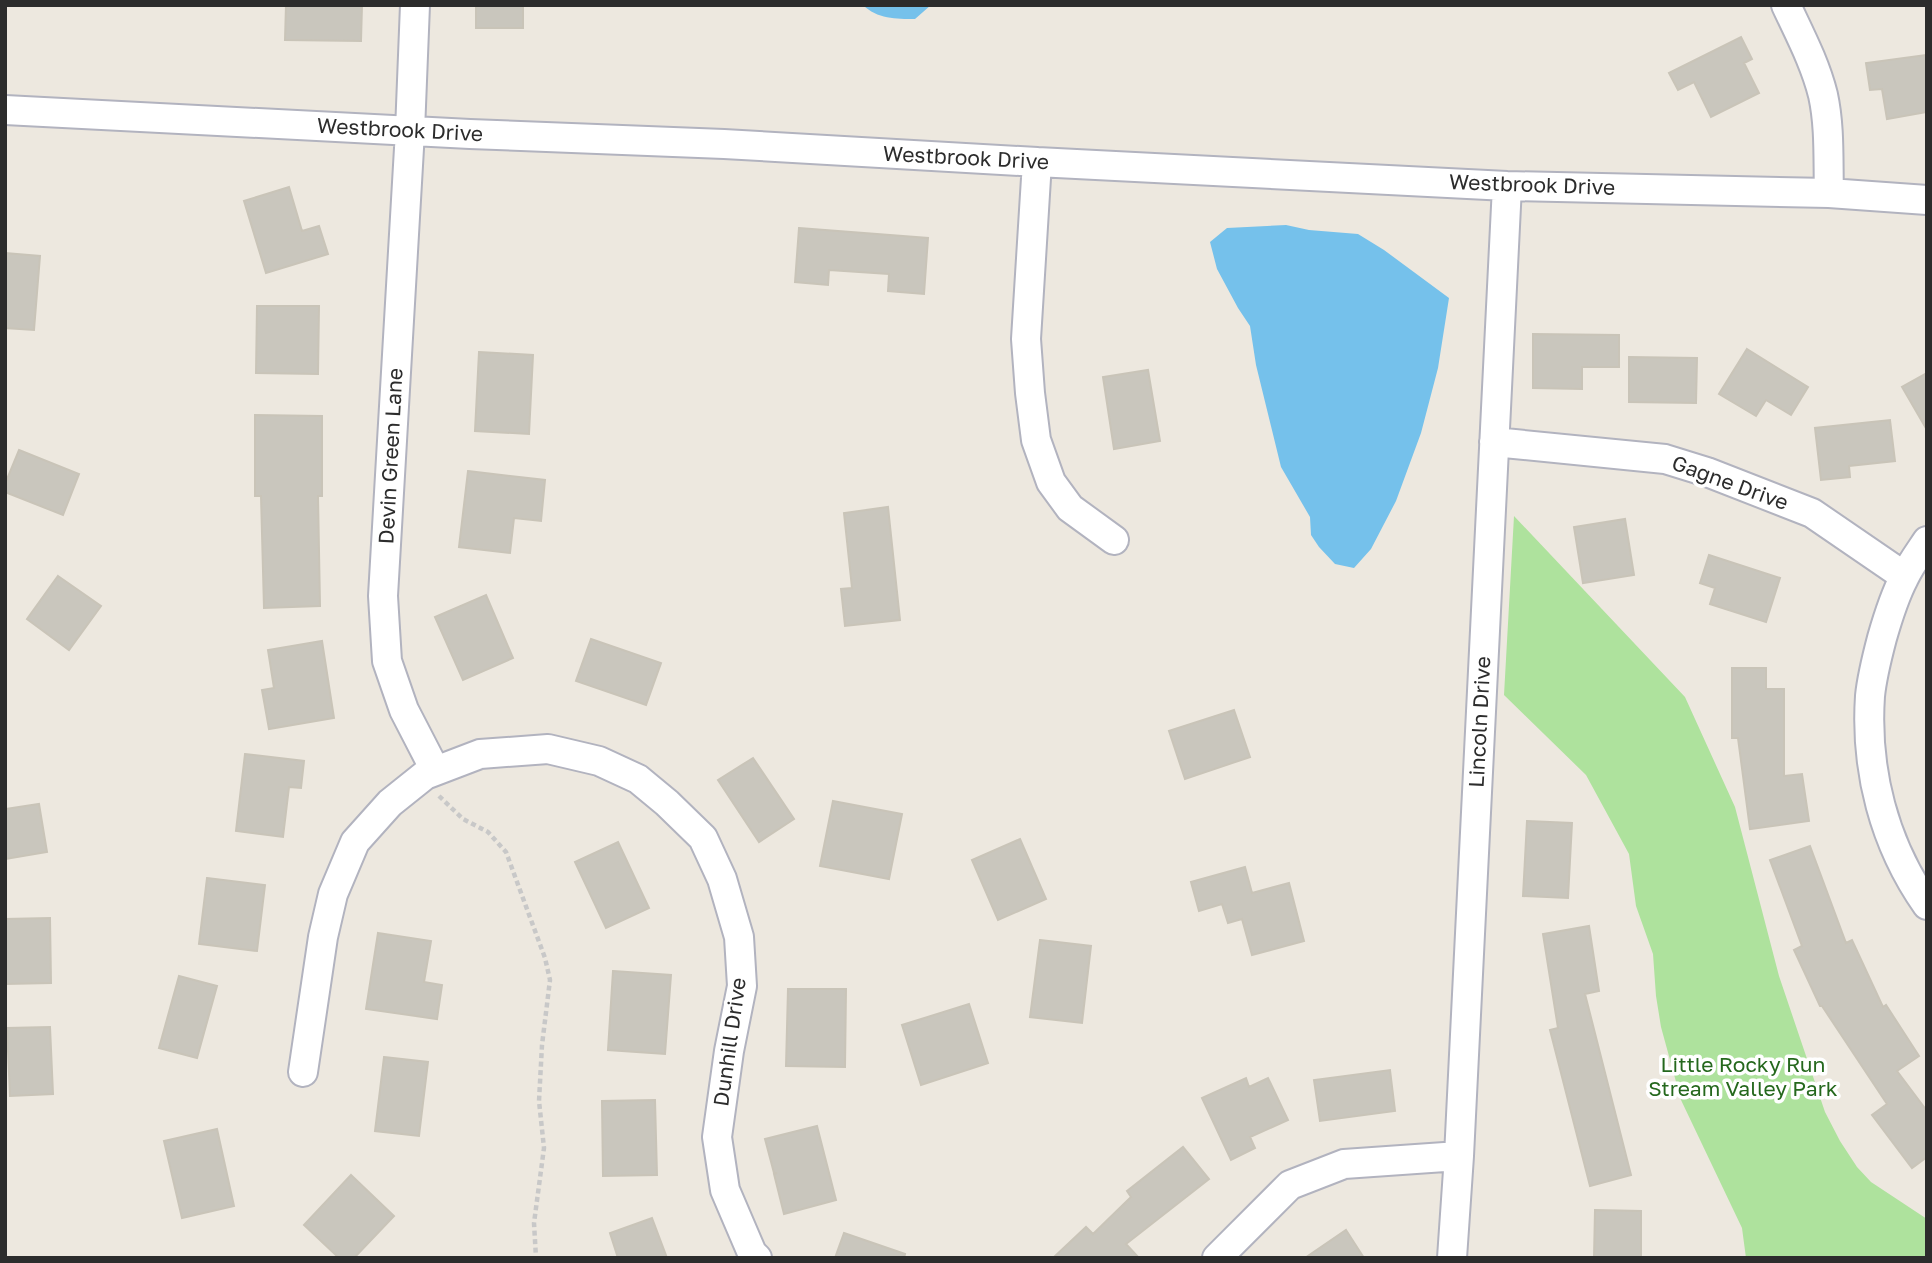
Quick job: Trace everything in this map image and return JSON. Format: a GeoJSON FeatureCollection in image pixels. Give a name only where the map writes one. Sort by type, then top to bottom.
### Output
{"type":"FeatureCollection","features":[{"type":"Feature","properties":{"kind":"street","name":"Devin Green Lane"},"geometry":{"type":"LineString","coordinates":[[415,5],[383,596],[387,661],[430,772]]}},
{"type":"Feature","properties":{"kind":"street"},"geometry":{"type":"LineString","coordinates":[[1786,5],[1806,47],[1823,96],[1829,193]]}},
{"type":"Feature","properties":{"kind":"street","name":"Westbrook Drive"},"geometry":{"type":"LineString","coordinates":[[5,110],[724,144],[1507,186],[1829,193],[1927,200]]}},
{"type":"Feature","properties":{"kind":"street"},"geometry":{"type":"LineString","coordinates":[[1037,162],[1026,339],[1036,440],[1051,482],[1070,508],[1114,540]]}},
{"type":"Feature","properties":{"kind":"street","name":"Lincoln Drive"},"geometry":{"type":"LineString","coordinates":[[1452,1258],[1507,186]]}},
{"type":"Feature","properties":{"kind":"street","name":"Gagne Drive"},"geometry":{"type":"LineString","coordinates":[[1494,442],[1665,459],[1707,472],[1812,513],[1904,576]]}},
{"type":"Feature","properties":{"kind":"street"},"geometry":{"type":"LineString","coordinates":[[1927,541],[1904,576],[1890,609],[1874,669],[1870,696],[1870,752],[1881,811],[1898,853],[1927,905]]}},
{"type":"Feature","properties":{"kind":"street","name":"Dunhill Drive"},"geometry":{"type":"LineString","coordinates":[[303,1072],[323,937],[333,894],[355,842],[390,803],[430,772],[480,754],[548,749],[599,761],[638,779],[704,838],[722,879],[739,937],[742,986],[729,1051],[717,1137],[725,1190],[752,1253],[757,1258]]}},
{"type":"Feature","properties":{"kind":"street"},"geometry":{"type":"LineString","coordinates":[[1217,1258],[1290,1185],[1344,1164],[1459,1156]]}},
{"type":"Feature","properties":{"kind":"path"},"geometry":{"type":"LineString","coordinates":[[430,772],[445,804],[463,819],[488,832],[506,852],[545,958],[550,980],[539,1101],[544,1148],[534,1223],[536,1258]]}},
{"type":"Feature","properties":{"kind":"green space","name":"Little Rocky Run Stream Valley Park"},"geometry":{"type":"Polygon","coordinates":[[[1514,516],[1685,697],[1735,807],[1779,976],[1825,1112],[1857,1167],[1871,1182],[1927,1219],[1927,1258],[1746,1258],[1742,1228],[1681,1100],[1661,1027],[1653,954],[1636,906],[1629,854],[1586,775],[1504,695],[1514,516]]]}},
{"type":"Feature","properties":{"kind":"water"},"geometry":{"type":"Polygon","coordinates":[[[863,5],[931,5],[915,19],[881,16],[863,5]]]}},
{"type":"Feature","properties":{"kind":"water"},"geometry":{"type":"Polygon","coordinates":[[[1286,225],[1309,230],[1358,234],[1449,298],[1438,368],[1421,433],[1396,501],[1371,549],[1354,568],[1335,564],[1311,535],[1310,517],[1281,467],[1256,365],[1250,326],[1217,269],[1210,242],[1227,228],[1286,225]]]}},
{"type":"Feature","properties":{"kind":"building"},"geometry":{"type":"Polygon","coordinates":[[[286,5],[362,5],[361,41],[285,40],[286,5]]]}},
{"type":"Feature","properties":{"kind":"building"},"geometry":{"type":"Polygon","coordinates":[[[476,5],[523,5],[523,28],[476,28],[476,5]]]}},
{"type":"Feature","properties":{"kind":"building"},"geometry":{"type":"Polygon","coordinates":[[[1741,37],[1752,59],[1744,63],[1759,93],[1711,117],[1694,82],[1678,90],[1669,73],[1741,37]]]}},
{"type":"Feature","properties":{"kind":"building"},"geometry":{"type":"Polygon","coordinates":[[[1927,55],[1927,112],[1887,119],[1882,89],[1870,90],[1866,63],[1927,55]]]}},
{"type":"Feature","properties":{"kind":"building"},"geometry":{"type":"Polygon","coordinates":[[[289,187],[302,231],[319,226],[328,254],[266,273],[244,201],[289,187]]]}},
{"type":"Feature","properties":{"kind":"building"},"geometry":{"type":"Polygon","coordinates":[[[799,228],[928,238],[924,294],[888,291],[889,274],[829,270],[828,285],[795,282],[799,228]]]}},
{"type":"Feature","properties":{"kind":"building"},"geometry":{"type":"Polygon","coordinates":[[[5,253],[40,256],[34,330],[5,328],[5,253]]]}},
{"type":"Feature","properties":{"kind":"building"},"geometry":{"type":"Polygon","coordinates":[[[257,306],[319,306],[318,374],[256,373],[257,306]]]}},
{"type":"Feature","properties":{"kind":"building"},"geometry":{"type":"Polygon","coordinates":[[[1533,334],[1619,335],[1619,367],[1582,367],[1582,389],[1533,388],[1533,334]]]}},
{"type":"Feature","properties":{"kind":"building"},"geometry":{"type":"Polygon","coordinates":[[[1747,349],[1808,387],[1791,415],[1766,400],[1756,416],[1719,394],[1747,349]]]}},
{"type":"Feature","properties":{"kind":"building"},"geometry":{"type":"Polygon","coordinates":[[[479,352],[533,355],[529,434],[475,431],[479,352]]]}},
{"type":"Feature","properties":{"kind":"building"},"geometry":{"type":"Polygon","coordinates":[[[1629,357],[1697,358],[1696,403],[1629,402],[1629,357]]]}},
{"type":"Feature","properties":{"kind":"building"},"geometry":{"type":"Polygon","coordinates":[[[1148,370],[1160,441],[1114,449],[1103,377],[1148,370]]]}},
{"type":"Feature","properties":{"kind":"building"},"geometry":{"type":"Polygon","coordinates":[[[1927,373],[1927,430],[1902,387],[1927,373]]]}},
{"type":"Feature","properties":{"kind":"building"},"geometry":{"type":"Polygon","coordinates":[[[255,415],[322,416],[322,496],[318,496],[320,606],[264,608],[261,496],[255,496],[255,415]]]}},
{"type":"Feature","properties":{"kind":"building"},"geometry":{"type":"Polygon","coordinates":[[[1890,420],[1895,461],[1849,466],[1850,477],[1821,480],[1815,428],[1890,420]]]}},
{"type":"Feature","properties":{"kind":"building"},"geometry":{"type":"Polygon","coordinates":[[[19,450],[79,474],[63,515],[5,492],[5,484],[19,450]]]}},
{"type":"Feature","properties":{"kind":"building"},"geometry":{"type":"Polygon","coordinates":[[[468,471],[545,480],[541,521],[514,518],[510,553],[459,547],[468,471]]]}},
{"type":"Feature","properties":{"kind":"building"},"geometry":{"type":"Polygon","coordinates":[[[888,507],[900,620],[845,626],[841,589],[852,588],[844,513],[888,507]]]}},
{"type":"Feature","properties":{"kind":"building"},"geometry":{"type":"Polygon","coordinates":[[[1625,519],[1634,575],[1583,583],[1574,527],[1625,519]]]}},
{"type":"Feature","properties":{"kind":"building"},"geometry":{"type":"Polygon","coordinates":[[[1709,555],[1780,578],[1766,622],[1710,604],[1715,588],[1700,583],[1709,555]]]}},
{"type":"Feature","properties":{"kind":"building"},"geometry":{"type":"Polygon","coordinates":[[[58,576],[101,606],[69,650],[27,619],[58,576]]]}},
{"type":"Feature","properties":{"kind":"building"},"geometry":{"type":"Polygon","coordinates":[[[486,595],[513,658],[463,680],[435,617],[486,595]]]}},
{"type":"Feature","properties":{"kind":"building"},"geometry":{"type":"Polygon","coordinates":[[[591,639],[661,663],[646,705],[576,681],[591,639]]]}},
{"type":"Feature","properties":{"kind":"building"},"geometry":{"type":"Polygon","coordinates":[[[322,641],[334,718],[269,729],[262,690],[274,688],[268,650],[322,641]]]}},
{"type":"Feature","properties":{"kind":"building"},"geometry":{"type":"Polygon","coordinates":[[[1732,668],[1766,668],[1766,689],[1784,689],[1784,776],[1802,774],[1809,821],[1750,829],[1738,738],[1732,738],[1732,668]]]}},
{"type":"Feature","properties":{"kind":"building"},"geometry":{"type":"Polygon","coordinates":[[[1234,710],[1250,757],[1185,779],[1169,731],[1234,710]]]}},
{"type":"Feature","properties":{"kind":"building"},"geometry":{"type":"Polygon","coordinates":[[[245,754],[304,761],[301,788],[289,787],[283,837],[236,831],[245,754]]]}},
{"type":"Feature","properties":{"kind":"building"},"geometry":{"type":"Polygon","coordinates":[[[753,758],[794,819],[759,842],[718,780],[753,758]]]}},
{"type":"Feature","properties":{"kind":"building"},"geometry":{"type":"Polygon","coordinates":[[[833,801],[902,814],[889,879],[820,866],[833,801]]]}},
{"type":"Feature","properties":{"kind":"building"},"geometry":{"type":"Polygon","coordinates":[[[39,804],[47,852],[5,859],[5,809],[39,804]]]}},
{"type":"Feature","properties":{"kind":"building"},"geometry":{"type":"Polygon","coordinates":[[[1527,821],[1572,823],[1568,898],[1523,896],[1527,821]]]}},
{"type":"Feature","properties":{"kind":"building"},"geometry":{"type":"Polygon","coordinates":[[[1020,839],[1046,899],[998,920],[972,860],[1020,839]]]}},
{"type":"Feature","properties":{"kind":"building"},"geometry":{"type":"Polygon","coordinates":[[[618,842],[649,908],[606,928],[575,862],[618,842]]]}},
{"type":"Feature","properties":{"kind":"building"},"geometry":{"type":"Polygon","coordinates":[[[1810,846],[1846,943],[1852,940],[1883,1007],[1886,1005],[1919,1056],[1897,1071],[1927,1111],[1927,1157],[1912,1168],[1872,1115],[1887,1104],[1820,1006],[1794,950],[1802,946],[1770,860],[1810,846]]]}},
{"type":"Feature","properties":{"kind":"building"},"geometry":{"type":"Polygon","coordinates":[[[1245,867],[1252,893],[1289,883],[1304,941],[1252,955],[1242,919],[1228,923],[1222,904],[1199,911],[1191,882],[1245,867]]]}},
{"type":"Feature","properties":{"kind":"building"},"geometry":{"type":"Polygon","coordinates":[[[207,878],[265,885],[257,951],[199,944],[207,878]]]}},
{"type":"Feature","properties":{"kind":"building"},"geometry":{"type":"Polygon","coordinates":[[[50,918],[51,983],[5,984],[5,919],[50,918]]]}},
{"type":"Feature","properties":{"kind":"building"},"geometry":{"type":"Polygon","coordinates":[[[1589,926],[1599,991],[1585,994],[1631,1175],[1590,1186],[1550,1030],[1558,1028],[1543,934],[1589,926]]]}},
{"type":"Feature","properties":{"kind":"building"},"geometry":{"type":"Polygon","coordinates":[[[378,933],[431,941],[424,982],[442,985],[437,1019],[366,1009],[378,933]]]}},
{"type":"Feature","properties":{"kind":"building"},"geometry":{"type":"Polygon","coordinates":[[[1040,940],[1091,946],[1082,1023],[1030,1017],[1040,940]]]}},
{"type":"Feature","properties":{"kind":"building"},"geometry":{"type":"Polygon","coordinates":[[[613,971],[671,975],[665,1054],[608,1050],[613,971]]]}},
{"type":"Feature","properties":{"kind":"building"},"geometry":{"type":"Polygon","coordinates":[[[179,976],[217,986],[197,1058],[159,1048],[179,976]]]}},
{"type":"Feature","properties":{"kind":"building"},"geometry":{"type":"Polygon","coordinates":[[[788,989],[846,989],[845,1067],[786,1066],[788,989]]]}},
{"type":"Feature","properties":{"kind":"building"},"geometry":{"type":"Polygon","coordinates":[[[969,1004],[988,1063],[921,1085],[902,1025],[969,1004]]]}},
{"type":"Feature","properties":{"kind":"building"},"geometry":{"type":"Polygon","coordinates":[[[50,1027],[53,1094],[10,1096],[7,1028],[50,1027]]]}},
{"type":"Feature","properties":{"kind":"building"},"geometry":{"type":"Polygon","coordinates":[[[384,1057],[428,1062],[419,1136],[375,1131],[384,1057]]]}},
{"type":"Feature","properties":{"kind":"building"},"geometry":{"type":"Polygon","coordinates":[[[1390,1070],[1395,1111],[1320,1121],[1314,1080],[1390,1070]]]}},
{"type":"Feature","properties":{"kind":"building"},"geometry":{"type":"Polygon","coordinates":[[[1246,1078],[1249,1087],[1268,1078],[1288,1120],[1250,1137],[1255,1148],[1231,1160],[1202,1098],[1246,1078]]]}},
{"type":"Feature","properties":{"kind":"building"},"geometry":{"type":"Polygon","coordinates":[[[655,1100],[657,1175],[603,1176],[602,1101],[655,1100]]]}},
{"type":"Feature","properties":{"kind":"building"},"geometry":{"type":"Polygon","coordinates":[[[817,1126],[836,1200],[784,1214],[774,1174],[777,1173],[774,1173],[765,1139],[817,1126]]]}},
{"type":"Feature","properties":{"kind":"building"},"geometry":{"type":"Polygon","coordinates":[[[217,1129],[234,1206],[182,1218],[164,1141],[217,1129]]]}},
{"type":"Feature","properties":{"kind":"building"},"geometry":{"type":"Polygon","coordinates":[[[1183,1147],[1209,1179],[1126,1244],[1139,1258],[1053,1258],[1086,1227],[1093,1234],[1131,1197],[1127,1191],[1183,1147]]]}},
{"type":"Feature","properties":{"kind":"building"},"geometry":{"type":"Polygon","coordinates":[[[351,1175],[394,1216],[354,1258],[339,1258],[304,1225],[351,1175]]]}},
{"type":"Feature","properties":{"kind":"building"},"geometry":{"type":"Polygon","coordinates":[[[1595,1210],[1641,1211],[1641,1258],[1594,1258],[1595,1210]]]}},
{"type":"Feature","properties":{"kind":"building"},"geometry":{"type":"Polygon","coordinates":[[[652,1218],[667,1258],[618,1258],[610,1233],[652,1218]]]}},
{"type":"Feature","properties":{"kind":"building"},"geometry":{"type":"Polygon","coordinates":[[[1346,1230],[1364,1258],[1305,1258],[1346,1230]]]}},
{"type":"Feature","properties":{"kind":"building"},"geometry":{"type":"Polygon","coordinates":[[[844,1233],[905,1254],[904,1258],[835,1258],[844,1233]]]}}]}
